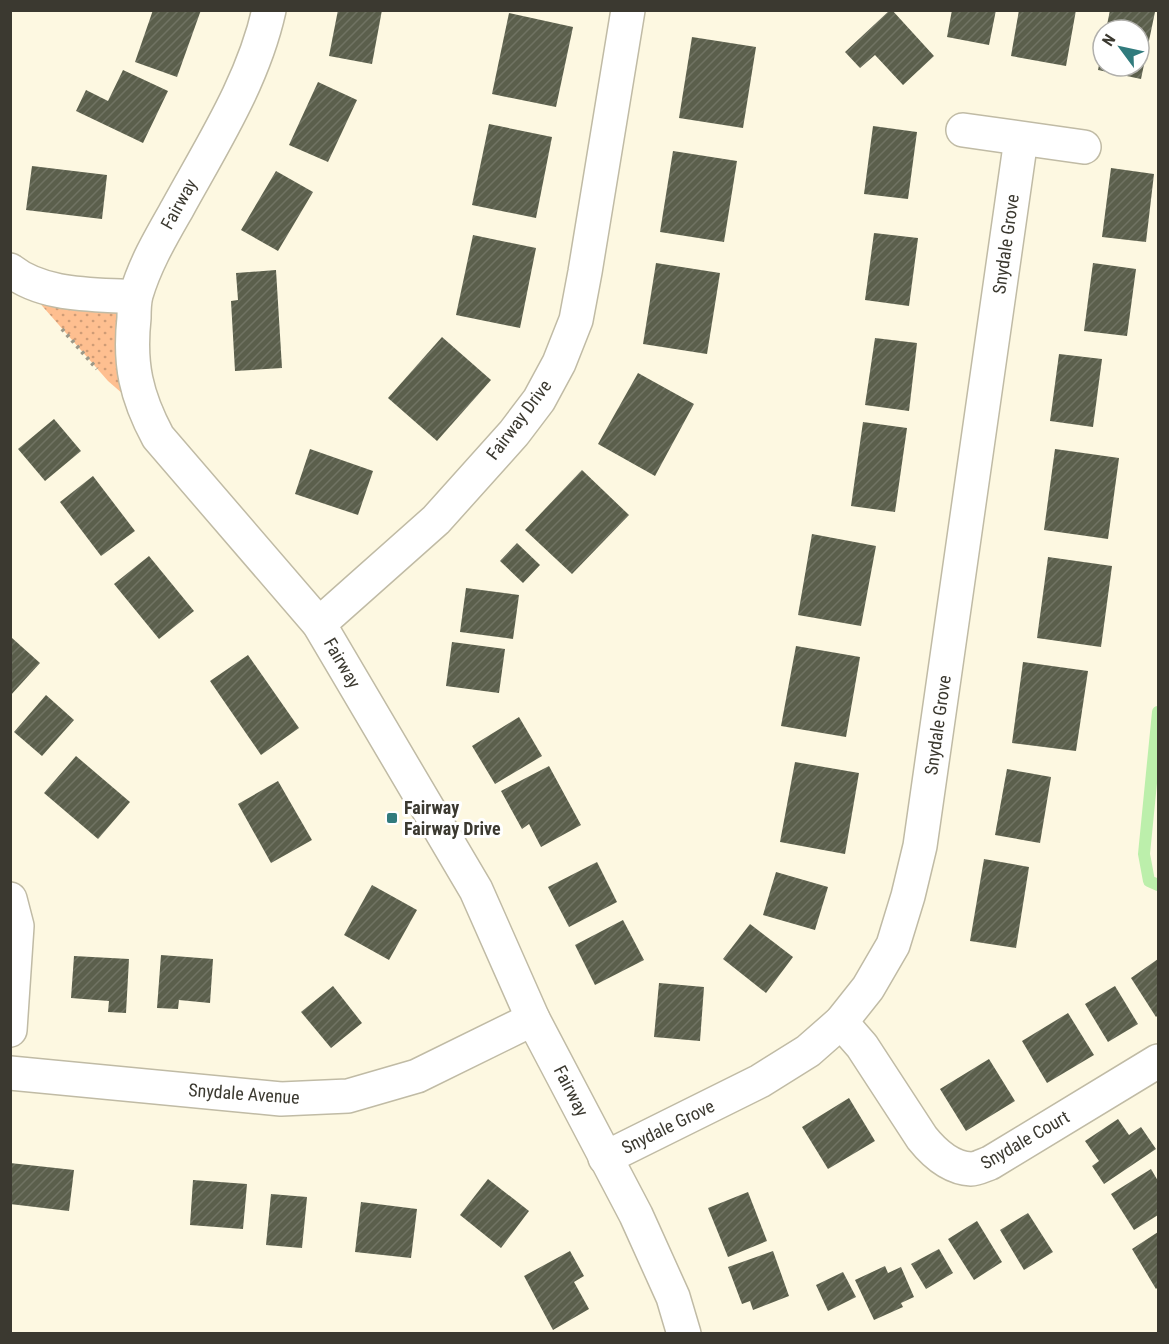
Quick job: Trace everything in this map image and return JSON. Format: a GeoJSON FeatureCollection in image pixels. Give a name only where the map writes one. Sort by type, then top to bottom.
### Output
{"type":"FeatureCollection","features":[{"type":"Feature","properties":{"kind":"street","name":"Fairway"},"geometry":{"type":"LineString","coordinates":[[269,10],[264,34],[245,83],[148,262],[135,297],[132,338],[134,375],[146,414],[158,437],[319,624],[476,890],[534,1019],[636,1215],[673,1297],[684,1334]]}},
{"type":"Feature","properties":{"kind":"street","name":"Fairway Drive"},"geometry":{"type":"LineString","coordinates":[[319,624],[436,520],[514,433],[538,400],[559,363],[576,320],[580,301],[628,10]]}},
{"type":"Feature","properties":{"kind":"street"},"geometry":{"type":"LineString","coordinates":[[963,130],[1084,147]]}},
{"type":"Feature","properties":{"kind":"street","name":"Snydale Grove"},"geometry":{"type":"LineString","coordinates":[[605,1158],[760,1081],[808,1051],[841,1022],[868,988],[893,945],[920,846],[1022,139]]}},
{"type":"Feature","properties":{"kind":"street"},"geometry":{"type":"LineString","coordinates":[[10,270],[19,277],[50,289],[135,297]]}},
{"type":"Feature","properties":{"kind":"street"},"geometry":{"type":"LineString","coordinates":[[10,900],[17,926],[10,1030]]}},
{"type":"Feature","properties":{"kind":"street","name":"Snydale Avenue"},"geometry":{"type":"LineString","coordinates":[[10,1073],[281,1099],[348,1096],[417,1076],[534,1019]]}},
{"type":"Feature","properties":{"kind":"street","name":"Snydale Court"},"geometry":{"type":"LineString","coordinates":[[841,1022],[862,1046],[933,1152],[952,1164],[972,1169],[990,1163],[1158,1060]]}},
{"type":"Feature","properties":{"kind":"path"},"geometry":{"type":"LineString","coordinates":[[61,327],[100,372]]}},
{"type":"Feature","properties":{"kind":"shaded area"},"geometry":{"type":"Polygon","coordinates":[[[30,292],[135,297],[146,414],[108,381],[30,292]]]}},
{"type":"Feature","properties":{"kind":"building"},"geometry":{"type":"Polygon","coordinates":[[[153,10],[201,10],[177,77],[135,62],[153,10]]]}},
{"type":"Feature","properties":{"kind":"building"},"geometry":{"type":"Polygon","coordinates":[[[338,10],[382,10],[372,64],[329,56],[338,10]]]}},
{"type":"Feature","properties":{"kind":"building"},"geometry":{"type":"Polygon","coordinates":[[[890,10],[934,56],[903,85],[875,55],[860,68],[845,52],[890,10]]]}},
{"type":"Feature","properties":{"kind":"building"},"geometry":{"type":"Polygon","coordinates":[[[952,10],[996,10],[989,45],[947,37],[952,10]]]}},
{"type":"Feature","properties":{"kind":"building"},"geometry":{"type":"Polygon","coordinates":[[[1019,10],[1076,10],[1066,66],[1011,56],[1019,10]]]}},
{"type":"Feature","properties":{"kind":"building"},"geometry":{"type":"Polygon","coordinates":[[[1110,10],[1155,12],[1151,31],[1151,18],[1108,18],[1110,10]]]}},
{"type":"Feature","properties":{"kind":"building"},"geometry":{"type":"Polygon","coordinates":[[[509,13],[573,27],[556,107],[492,94],[509,13]]]}},
{"type":"Feature","properties":{"kind":"building"},"geometry":{"type":"Polygon","coordinates":[[[692,37],[756,47],[743,128],[679,118],[692,37]]]}},
{"type":"Feature","properties":{"kind":"building"},"geometry":{"type":"Polygon","coordinates":[[[123,70],[168,91],[143,143],[76,111],[86,90],[108,101],[123,70]]]}},
{"type":"Feature","properties":{"kind":"building"},"geometry":{"type":"Polygon","coordinates":[[[318,82],[357,100],[328,162],[289,145],[318,82]]]}},
{"type":"Feature","properties":{"kind":"building"},"geometry":{"type":"Polygon","coordinates":[[[489,124],[552,137],[536,218],[472,205],[489,124]]]}},
{"type":"Feature","properties":{"kind":"building"},"geometry":{"type":"Polygon","coordinates":[[[873,126],[917,132],[908,199],[864,194],[873,126]]]}},
{"type":"Feature","properties":{"kind":"building"},"geometry":{"type":"Polygon","coordinates":[[[673,151],[737,161],[724,242],[660,232],[673,151]]]}},
{"type":"Feature","properties":{"kind":"building"},"geometry":{"type":"Polygon","coordinates":[[[32,166],[107,175],[102,219],[26,210],[32,166]]]}},
{"type":"Feature","properties":{"kind":"building"},"geometry":{"type":"Polygon","coordinates":[[[1111,168],[1154,174],[1146,242],[1102,237],[1111,168]]]}},
{"type":"Feature","properties":{"kind":"building"},"geometry":{"type":"Polygon","coordinates":[[[276,171],[313,192],[278,251],[241,230],[276,171]]]}},
{"type":"Feature","properties":{"kind":"building"},"geometry":{"type":"Polygon","coordinates":[[[874,233],[918,238],[909,306],[865,300],[874,233]]]}},
{"type":"Feature","properties":{"kind":"building"},"geometry":{"type":"Polygon","coordinates":[[[473,235],[536,248],[520,328],[456,315],[473,235]]]}},
{"type":"Feature","properties":{"kind":"building"},"geometry":{"type":"Polygon","coordinates":[[[656,263],[720,273],[707,354],[643,344],[656,263]]]}},
{"type":"Feature","properties":{"kind":"building"},"geometry":{"type":"Polygon","coordinates":[[[1093,263],[1136,269],[1127,336],[1084,331],[1093,263]]]}},
{"type":"Feature","properties":{"kind":"building"},"geometry":{"type":"Polygon","coordinates":[[[276,270],[282,368],[235,371],[231,301],[238,300],[236,273],[276,270]]]}},
{"type":"Feature","properties":{"kind":"building"},"geometry":{"type":"Polygon","coordinates":[[[442,337],[491,380],[437,441],[388,398],[442,337]]]}},
{"type":"Feature","properties":{"kind":"building"},"geometry":{"type":"Polygon","coordinates":[[[875,338],[917,343],[909,411],[865,405],[875,338]]]}},
{"type":"Feature","properties":{"kind":"building"},"geometry":{"type":"Polygon","coordinates":[[[1059,354],[1102,359],[1093,427],[1050,421],[1059,354]]]}},
{"type":"Feature","properties":{"kind":"building"},"geometry":{"type":"Polygon","coordinates":[[[638,373],[694,404],[655,476],[598,444],[638,373]]]}},
{"type":"Feature","properties":{"kind":"building"},"geometry":{"type":"Polygon","coordinates":[[[54,419],[81,451],[45,481],[18,449],[54,419]]]}},
{"type":"Feature","properties":{"kind":"building"},"geometry":{"type":"Polygon","coordinates":[[[863,422],[907,428],[895,512],[851,506],[863,422]]]}},
{"type":"Feature","properties":{"kind":"building"},"geometry":{"type":"Polygon","coordinates":[[[310,449],[373,471],[358,515],[295,494],[310,449]]]}},
{"type":"Feature","properties":{"kind":"building"},"geometry":{"type":"Polygon","coordinates":[[[1055,449],[1119,458],[1108,539],[1044,530],[1055,449]]]}},
{"type":"Feature","properties":{"kind":"building"},"geometry":{"type":"Polygon","coordinates":[[[582,470],[629,515],[572,574],[525,530],[582,470]]]}},
{"type":"Feature","properties":{"kind":"building"},"geometry":{"type":"Polygon","coordinates":[[[93,476],[135,531],[101,556],[60,502],[93,476]]]}},
{"type":"Feature","properties":{"kind":"building"},"geometry":{"type":"Polygon","coordinates":[[[812,534],[876,546],[861,626],[798,615],[812,534]]]}},
{"type":"Feature","properties":{"kind":"building"},"geometry":{"type":"Polygon","coordinates":[[[517,543],[540,565],[523,583],[500,561],[517,543]]]}},
{"type":"Feature","properties":{"kind":"building"},"geometry":{"type":"Polygon","coordinates":[[[149,556],[194,611],[159,639],[114,584],[149,556]]]}},
{"type":"Feature","properties":{"kind":"building"},"geometry":{"type":"Polygon","coordinates":[[[1048,557],[1112,566],[1101,647],[1037,638],[1048,557]]]}},
{"type":"Feature","properties":{"kind":"building"},"geometry":{"type":"Polygon","coordinates":[[[466,588],[519,595],[513,639],[460,632],[466,588]]]}},
{"type":"Feature","properties":{"kind":"building"},"geometry":{"type":"Polygon","coordinates":[[[12,638],[40,663],[10,696],[10,640],[12,638]]]}},
{"type":"Feature","properties":{"kind":"building"},"geometry":{"type":"Polygon","coordinates":[[[452,642],[505,649],[499,693],[446,686],[452,642]]]}},
{"type":"Feature","properties":{"kind":"building"},"geometry":{"type":"Polygon","coordinates":[[[796,646],[860,657],[846,737],[781,726],[796,646]]]}},
{"type":"Feature","properties":{"kind":"building"},"geometry":{"type":"Polygon","coordinates":[[[248,655],[299,728],[261,755],[210,681],[248,655]]]}},
{"type":"Feature","properties":{"kind":"building"},"geometry":{"type":"Polygon","coordinates":[[[1023,662],[1088,671],[1076,751],[1012,743],[1023,662]]]}},
{"type":"Feature","properties":{"kind":"building"},"geometry":{"type":"Polygon","coordinates":[[[46,695],[74,720],[42,756],[14,732],[46,695]]]}},
{"type":"Feature","properties":{"kind":"building"},"geometry":{"type":"Polygon","coordinates":[[[519,717],[542,756],[495,784],[472,746],[519,717]]]}},
{"type":"Feature","properties":{"kind":"building"},"geometry":{"type":"Polygon","coordinates":[[[76,756],[130,802],[98,839],[44,793],[76,756]]]}},
{"type":"Feature","properties":{"kind":"building"},"geometry":{"type":"Polygon","coordinates":[[[795,762],[859,773],[845,854],[780,842],[795,762]]]}},
{"type":"Feature","properties":{"kind":"building"},"geometry":{"type":"Polygon","coordinates":[[[549,766],[581,825],[541,847],[529,824],[522,829],[501,791],[549,766]]]}},
{"type":"Feature","properties":{"kind":"building"},"geometry":{"type":"Polygon","coordinates":[[[1007,769],[1051,777],[1040,843],[995,835],[1007,769]]]}},
{"type":"Feature","properties":{"kind":"building"},"geometry":{"type":"Polygon","coordinates":[[[278,781],[312,840],[271,863],[238,804],[278,781]]]}},
{"type":"Feature","properties":{"kind":"building"},"geometry":{"type":"Polygon","coordinates":[[[984,859],[1029,867],[1016,948],[970,941],[984,859]]]}},
{"type":"Feature","properties":{"kind":"building"},"geometry":{"type":"Polygon","coordinates":[[[597,862],[617,902],[569,927],[548,887],[597,862]]]}},
{"type":"Feature","properties":{"kind":"building"},"geometry":{"type":"Polygon","coordinates":[[[776,872],[828,887],[815,930],[763,915],[776,872]]]}},
{"type":"Feature","properties":{"kind":"building"},"geometry":{"type":"Polygon","coordinates":[[[372,885],[417,910],[389,960],[344,935],[372,885]]]}},
{"type":"Feature","properties":{"kind":"building"},"geometry":{"type":"Polygon","coordinates":[[[623,920],[644,960],[595,985],[575,945],[623,920]]]}},
{"type":"Feature","properties":{"kind":"building"},"geometry":{"type":"Polygon","coordinates":[[[750,924],[793,957],[766,993],[723,959],[750,924]]]}},
{"type":"Feature","properties":{"kind":"building"},"geometry":{"type":"Polygon","coordinates":[[[161,955],[213,959],[210,1003],[179,1000],[178,1009],[157,1008],[161,955]]]}},
{"type":"Feature","properties":{"kind":"building"},"geometry":{"type":"Polygon","coordinates":[[[74,956],[129,959],[126,1013],[108,1012],[109,1001],[71,998],[74,956]]]}},
{"type":"Feature","properties":{"kind":"building"},"geometry":{"type":"Polygon","coordinates":[[[1158,959],[1158,1015],[1156,1017],[1131,978],[1158,959]]]}},
{"type":"Feature","properties":{"kind":"building"},"geometry":{"type":"Polygon","coordinates":[[[659,983],[704,987],[700,1041],[654,1037],[659,983]]]}},
{"type":"Feature","properties":{"kind":"building"},"geometry":{"type":"Polygon","coordinates":[[[333,986],[362,1023],[331,1048],[301,1012],[333,986]]]}},
{"type":"Feature","properties":{"kind":"building"},"geometry":{"type":"Polygon","coordinates":[[[1115,986],[1138,1024],[1108,1042],[1085,1004],[1115,986]]]}},
{"type":"Feature","properties":{"kind":"building"},"geometry":{"type":"Polygon","coordinates":[[[1068,1013],[1094,1055],[1047,1083],[1022,1041],[1068,1013]]]}},
{"type":"Feature","properties":{"kind":"building"},"geometry":{"type":"Polygon","coordinates":[[[989,1059],[1015,1101],[966,1131],[940,1089],[989,1059]]]}},
{"type":"Feature","properties":{"kind":"building"},"geometry":{"type":"Polygon","coordinates":[[[849,1098],[875,1141],[828,1169],[802,1127],[849,1098]]]}},
{"type":"Feature","properties":{"kind":"building"},"geometry":{"type":"Polygon","coordinates":[[[1118,1119],[1129,1135],[1141,1127],[1156,1149],[1104,1184],[1092,1166],[1099,1161],[1085,1141],[1118,1119]]]}},
{"type":"Feature","properties":{"kind":"building"},"geometry":{"type":"Polygon","coordinates":[[[10,1163],[74,1170],[69,1211],[10,1204],[10,1163]]]}},
{"type":"Feature","properties":{"kind":"building"},"geometry":{"type":"Polygon","coordinates":[[[1151,1169],[1158,1181],[1158,1215],[1134,1230],[1111,1194],[1151,1169]]]}},
{"type":"Feature","properties":{"kind":"building"},"geometry":{"type":"Polygon","coordinates":[[[488,1179],[529,1211],[501,1248],[460,1215],[488,1179]]]}},
{"type":"Feature","properties":{"kind":"building"},"geometry":{"type":"Polygon","coordinates":[[[193,1180],[247,1184],[243,1229],[190,1225],[193,1180]]]}},
{"type":"Feature","properties":{"kind":"building"},"geometry":{"type":"Polygon","coordinates":[[[748,1192],[767,1241],[728,1257],[708,1208],[748,1192]]]}},
{"type":"Feature","properties":{"kind":"building"},"geometry":{"type":"Polygon","coordinates":[[[271,1194],[307,1197],[302,1248],[266,1245],[271,1194]]]}},
{"type":"Feature","properties":{"kind":"building"},"geometry":{"type":"Polygon","coordinates":[[[361,1202],[417,1209],[411,1258],[355,1252],[361,1202]]]}},
{"type":"Feature","properties":{"kind":"building"},"geometry":{"type":"Polygon","coordinates":[[[1028,1213],[1053,1252],[1024,1270],[1000,1230],[1028,1213]]]}},
{"type":"Feature","properties":{"kind":"building"},"geometry":{"type":"Polygon","coordinates":[[[977,1221],[1002,1262],[974,1280],[948,1239],[977,1221]]]}},
{"type":"Feature","properties":{"kind":"building"},"geometry":{"type":"Polygon","coordinates":[[[1158,1232],[1158,1287],[1156,1289],[1132,1249],[1158,1232]]]}},
{"type":"Feature","properties":{"kind":"building"},"geometry":{"type":"Polygon","coordinates":[[[939,1249],[953,1273],[926,1289],[911,1264],[939,1249]]]}},
{"type":"Feature","properties":{"kind":"building"},"geometry":{"type":"Polygon","coordinates":[[[570,1251],[584,1276],[574,1282],[589,1309],[553,1330],[524,1276],[570,1251]]]}},
{"type":"Feature","properties":{"kind":"building"},"geometry":{"type":"Polygon","coordinates":[[[773,1251],[789,1296],[753,1310],[750,1301],[742,1304],[728,1267],[773,1251]]]}},
{"type":"Feature","properties":{"kind":"building"},"geometry":{"type":"Polygon","coordinates":[[[885,1266],[888,1273],[901,1267],[914,1297],[901,1303],[903,1307],[874,1320],[855,1280],[885,1266]]]}},
{"type":"Feature","properties":{"kind":"building"},"geometry":{"type":"Polygon","coordinates":[[[843,1272],[856,1297],[828,1311],[816,1285],[843,1272]]]}},
{"type":"Feature","properties":{"kind":"waterway"},"geometry":{"type":"LineString","coordinates":[[1158,712],[1144,854],[1149,881],[1158,885]]}},
{"type":"Feature","properties":{"kind":"place","name":"Fairway Fairway Drive"},"geometry":{"type":"Point","coordinates":[392,818]}}]}
